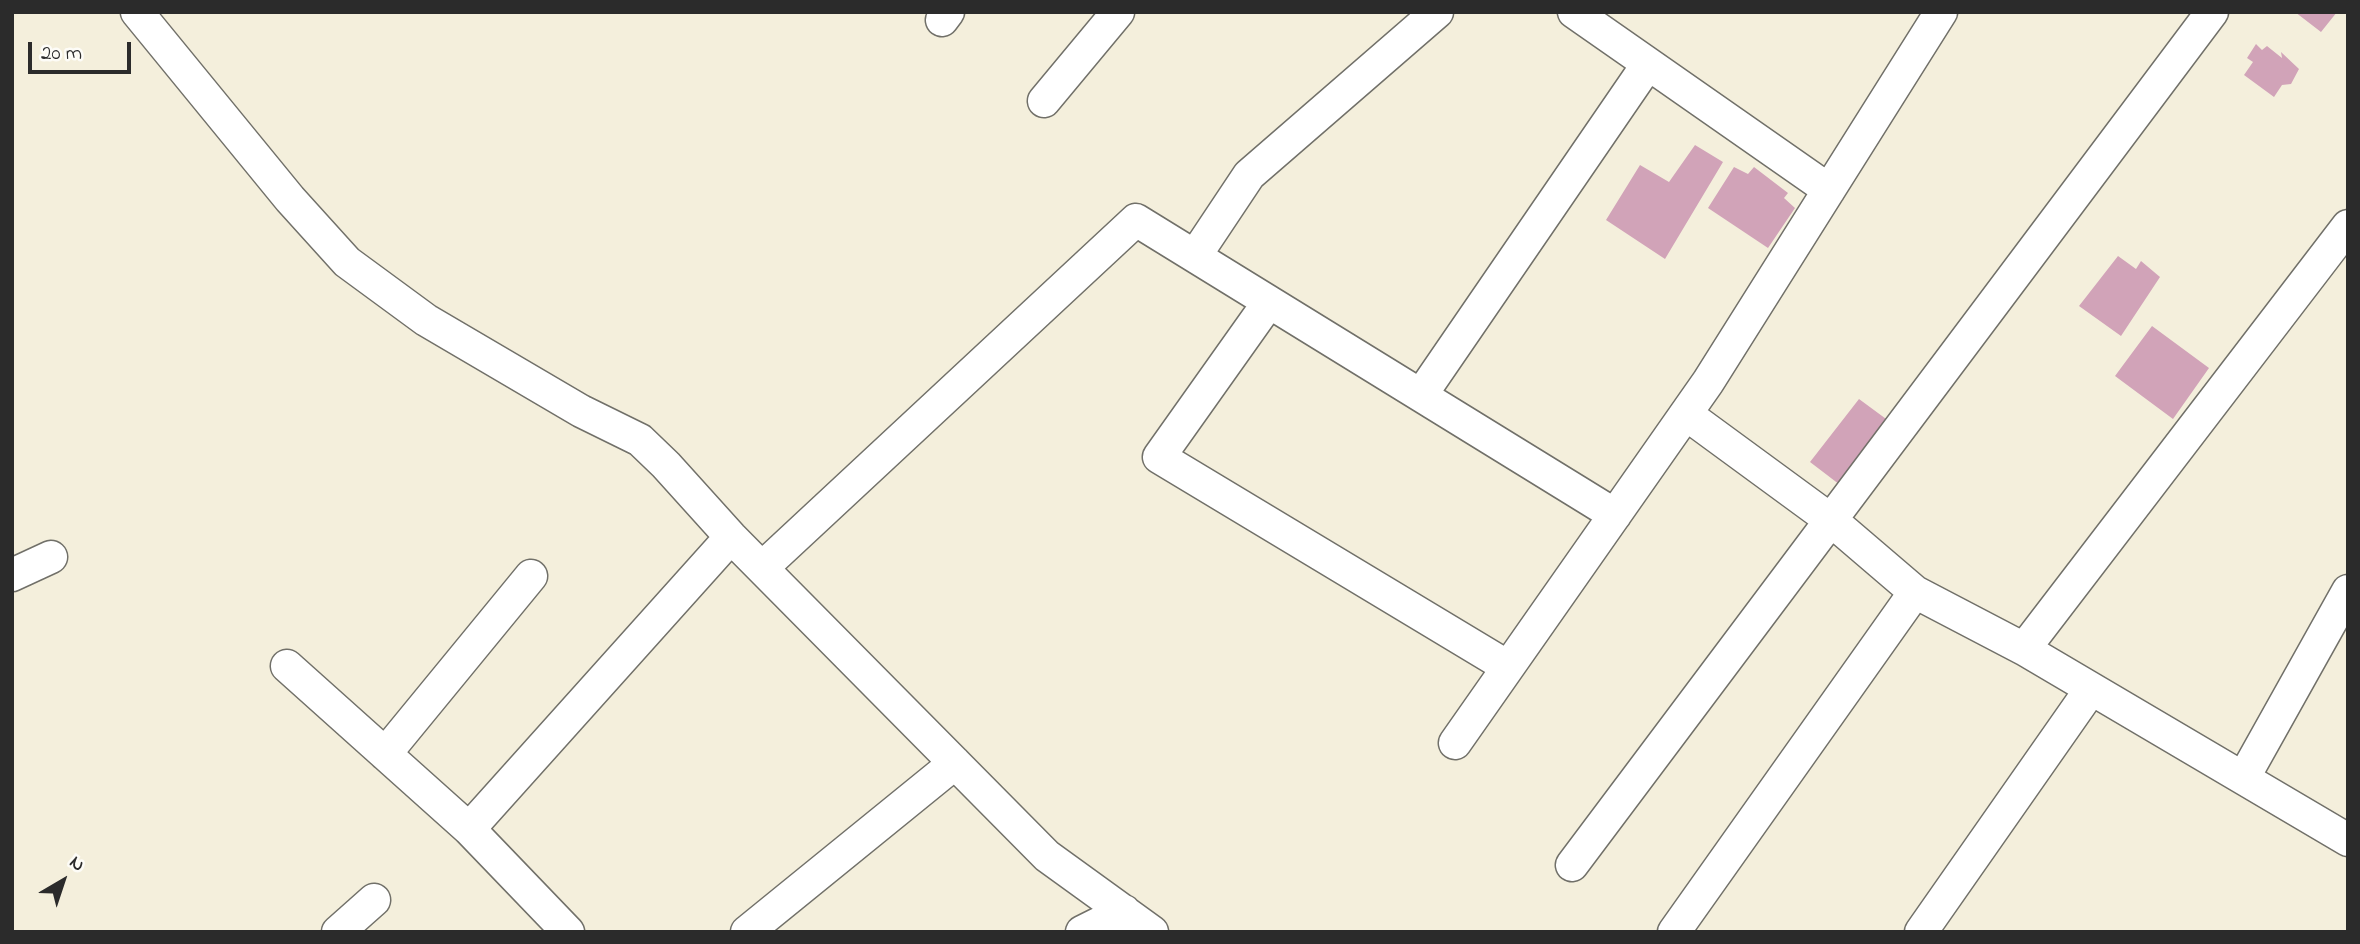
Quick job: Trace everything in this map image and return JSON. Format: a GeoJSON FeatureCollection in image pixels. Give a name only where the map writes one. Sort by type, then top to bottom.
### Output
{"type":"FeatureCollection","features":[{"type":"Feature","properties":{"kind":"street"},"geometry":{"type":"LineString","coordinates":[[137,12],[290,199],[347,262],[426,320],[581,411],[640,440],[731,537],[1047,856],[1152,932]]}},
{"type":"Feature","properties":{"kind":"street"},"geometry":{"type":"LineString","coordinates":[[1044,101],[1118,12]]}},
{"type":"Feature","properties":{"kind":"street"},"geometry":{"type":"LineString","coordinates":[[1195,256],[1249,175],[1437,12]]}},
{"type":"Feature","properties":{"kind":"street"},"geometry":{"type":"LineString","coordinates":[[1574,12],[1829,190]]}},
{"type":"Feature","properties":{"kind":"street"},"geometry":{"type":"LineString","coordinates":[[1454,743],[1686,414],[1941,12]]}},
{"type":"Feature","properties":{"kind":"street"},"geometry":{"type":"LineString","coordinates":[[1572,865],[2212,12]]}},
{"type":"Feature","properties":{"kind":"street"},"geometry":{"type":"LineString","coordinates":[[1421,395],[1648,64]]}},
{"type":"Feature","properties":{"kind":"street"},"geometry":{"type":"LineString","coordinates":[[762,568],[1136,220],[1615,515]]}},
{"type":"Feature","properties":{"kind":"street"},"geometry":{"type":"LineString","coordinates":[[2024,649],[2348,226]]}},
{"type":"Feature","properties":{"kind":"street"},"geometry":{"type":"LineString","coordinates":[[1269,302],[1159,457],[1508,667]]}},
{"type":"Feature","properties":{"kind":"street"},"geometry":{"type":"LineString","coordinates":[[1686,414],[1832,521],[1915,592],[2024,649],[2348,839]]}},
{"type":"Feature","properties":{"kind":"street"},"geometry":{"type":"LineString","coordinates":[[469,829],[731,537]]}},
{"type":"Feature","properties":{"kind":"street"},"geometry":{"type":"LineString","coordinates":[[12,575],[51,557]]}},
{"type":"Feature","properties":{"kind":"street"},"geometry":{"type":"LineString","coordinates":[[385,754],[531,576]]}},
{"type":"Feature","properties":{"kind":"street"},"geometry":{"type":"LineString","coordinates":[[2244,777],[2348,591]]}},
{"type":"Feature","properties":{"kind":"street"},"geometry":{"type":"LineString","coordinates":[[1674,932],[1915,592]]}},
{"type":"Feature","properties":{"kind":"street"},"geometry":{"type":"LineString","coordinates":[[286,666],[469,829],[568,932]]}},
{"type":"Feature","properties":{"kind":"street"},"geometry":{"type":"LineString","coordinates":[[1921,932],[2091,689]]}},
{"type":"Feature","properties":{"kind":"street"},"geometry":{"type":"LineString","coordinates":[[747,932],[955,763]]}},
{"type":"Feature","properties":{"kind":"street"},"geometry":{"type":"LineString","coordinates":[[338,932],[374,900]]}},
{"type":"Feature","properties":{"kind":"street"},"geometry":{"type":"LineString","coordinates":[[1082,932],[1124,911]]}},
{"type":"Feature","properties":{"kind":"building"},"geometry":{"type":"Polygon","coordinates":[[[2295,12],[2337,12],[2321,32],[2295,12]]]}},
{"type":"Feature","properties":{"kind":"building"},"geometry":{"type":"Polygon","coordinates":[[[2256,44],[2262,50],[2267,46],[2282,58],[2281,52],[2299,69],[2291,84],[2282,85],[2274,97],[2244,75],[2253,62],[2247,58],[2256,44]]]}},
{"type":"Feature","properties":{"kind":"building"},"geometry":{"type":"Polygon","coordinates":[[[1695,145],[1723,162],[1665,259],[1606,220],[1640,165],[1669,182],[1695,145]]]}},
{"type":"Feature","properties":{"kind":"building"},"geometry":{"type":"Polygon","coordinates":[[[1734,167],[1748,174],[1754,167],[1788,193],[1784,198],[1795,208],[1768,248],[1708,208],[1734,167]]]}},
{"type":"Feature","properties":{"kind":"building"},"geometry":{"type":"Polygon","coordinates":[[[2118,256],[2136,269],[2141,261],[2160,277],[2121,336],[2079,306],[2118,256]]]}},
{"type":"Feature","properties":{"kind":"building"},"geometry":{"type":"Polygon","coordinates":[[[2152,326],[2209,368],[2173,419],[2115,376],[2152,326]]]}},
{"type":"Feature","properties":{"kind":"building"},"geometry":{"type":"Polygon","coordinates":[[[1859,399],[1897,427],[1848,491],[1810,462],[1859,399]]]}}]}
